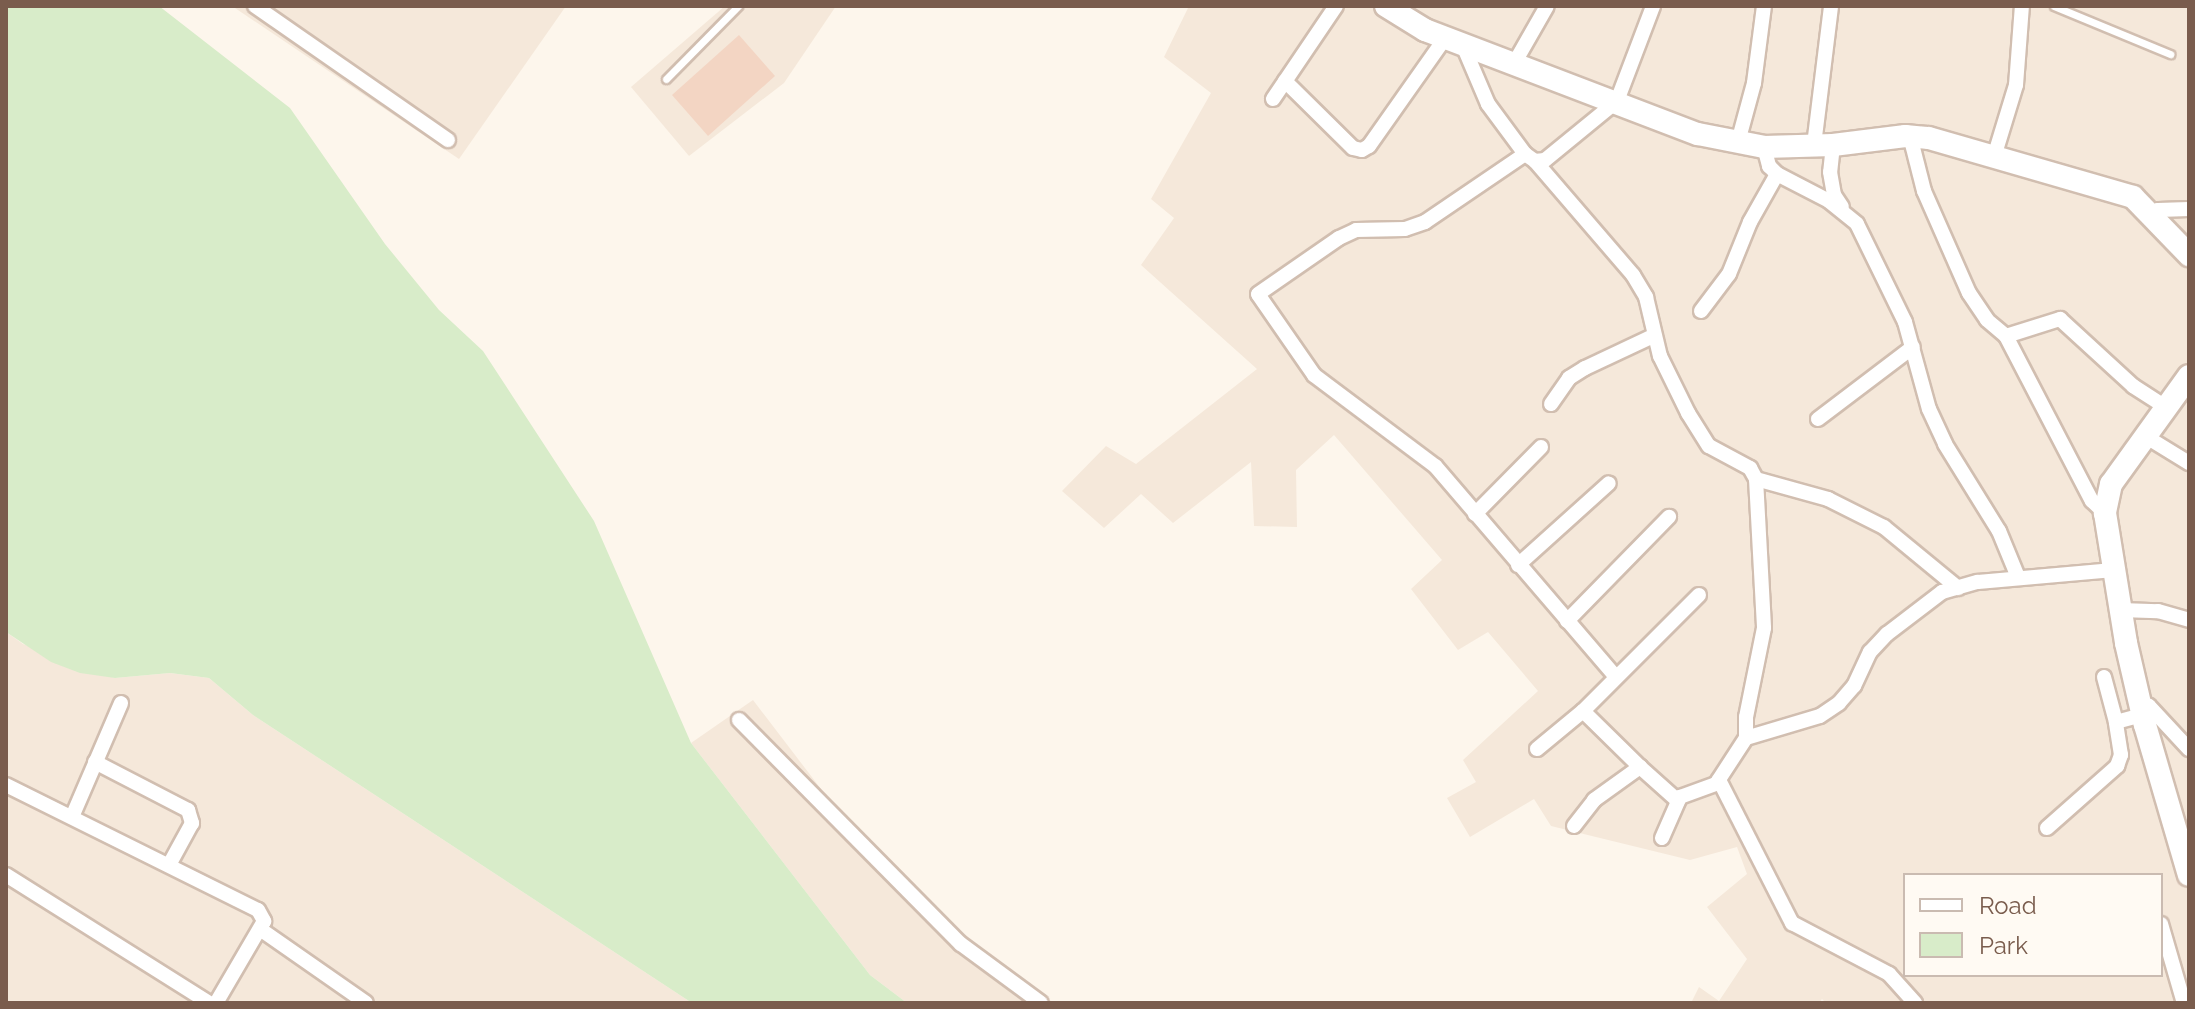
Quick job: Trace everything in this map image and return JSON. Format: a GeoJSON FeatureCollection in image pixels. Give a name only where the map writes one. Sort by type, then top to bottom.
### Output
{"type":"FeatureCollection","features":[{"type":"Feature","properties":{"kind":"street"},"geometry":{"type":"LineString","coordinates":[[255,6],[448,140]]}},
{"type":"Feature","properties":{"kind":"street"},"geometry":{"type":"LineString","coordinates":[[1273,99],[1336,6]]}},
{"type":"Feature","properties":{"kind":"street"},"geometry":{"type":"LineString","coordinates":[[1386,6],[1425,30],[1698,134],[1764,147],[1823,145],[1910,136],[2133,197],[2189,255]]}},
{"type":"Feature","properties":{"kind":"street"},"geometry":{"type":"LineString","coordinates":[[1515,62],[1547,6]]}},
{"type":"Feature","properties":{"kind":"street"},"geometry":{"type":"LineString","coordinates":[[1616,677],[1435,466],[1314,375],[1258,294],[1356,230],[1405,229],[1425,222],[1530,158],[1545,160],[1617,101],[1653,6]]}},
{"type":"Feature","properties":{"kind":"street"},"geometry":{"type":"LineString","coordinates":[[1738,142],[1754,83],[1764,6]]}},
{"type":"Feature","properties":{"kind":"street"},"geometry":{"type":"LineString","coordinates":[[1831,6],[1823,145],[1834,195],[1865,238],[1913,347],[1929,409],[1945,444],[1999,531],[2018,577]]}},
{"type":"Feature","properties":{"kind":"street"},"geometry":{"type":"LineString","coordinates":[[1994,157],[2016,85],[2022,6]]}},
{"type":"Feature","properties":{"kind":"street"},"geometry":{"type":"LineString","coordinates":[[1285,81],[1353,148],[1362,150],[1369,146],[1454,40]]}},
{"type":"Feature","properties":{"kind":"street"},"geometry":{"type":"LineString","coordinates":[[1454,40],[1488,104],[1530,158],[1633,275],[1646,297],[1653,336],[1688,413],[1709,446],[1750,468],[1756,479],[1764,628],[1746,717],[1746,738],[1719,780],[1703,791],[1678,801],[1662,838]]}},
{"type":"Feature","properties":{"kind":"street"},"geometry":{"type":"LineString","coordinates":[[1910,136],[1924,191],[1951,258],[1987,320],[2006,336],[2092,501],[2105,513]]}},
{"type":"Feature","properties":{"kind":"street"},"geometry":{"type":"LineString","coordinates":[[1764,147],[1769,166],[1777,174],[1829,201],[1846,215]]}},
{"type":"Feature","properties":{"kind":"street"},"geometry":{"type":"LineString","coordinates":[[1701,311],[1729,274],[1750,222],[1777,174]]}},
{"type":"Feature","properties":{"kind":"street"},"geometry":{"type":"LineString","coordinates":[[2151,216],[2158,210],[2189,209]]}},
{"type":"Feature","properties":{"kind":"street"},"geometry":{"type":"LineString","coordinates":[[2006,336],[2060,319],[2133,386],[2167,408]]}},
{"type":"Feature","properties":{"kind":"street"},"geometry":{"type":"LineString","coordinates":[[1551,404],[1569,378],[1598,359],[1653,336]]}},
{"type":"Feature","properties":{"kind":"street"},"geometry":{"type":"LineString","coordinates":[[1818,419],[1913,347]]}},
{"type":"Feature","properties":{"kind":"street"},"geometry":{"type":"LineString","coordinates":[[2189,376],[2111,484],[2105,513],[2120,610],[2142,709],[2189,875]]}},
{"type":"Feature","properties":{"kind":"street"},"geometry":{"type":"LineString","coordinates":[[2145,436],[2189,463]]}},
{"type":"Feature","properties":{"kind":"street"},"geometry":{"type":"LineString","coordinates":[[1475,514],[1541,447]]}},
{"type":"Feature","properties":{"kind":"street"},"geometry":{"type":"LineString","coordinates":[[1756,479],[1828,499],[1884,527],[1958,588]]}},
{"type":"Feature","properties":{"kind":"street"},"geometry":{"type":"LineString","coordinates":[[1518,565],[1609,483]]}},
{"type":"Feature","properties":{"kind":"street"},"geometry":{"type":"LineString","coordinates":[[1567,621],[1669,517]]}},
{"type":"Feature","properties":{"kind":"street"},"geometry":{"type":"LineString","coordinates":[[1746,738],[1820,716],[1839,703],[1854,686],[1870,652],[1887,634],[1942,592],[2018,577],[2113,570]]}},
{"type":"Feature","properties":{"kind":"street"},"geometry":{"type":"LineString","coordinates":[[1537,749],[1583,711],[1699,595]]}},
{"type":"Feature","properties":{"kind":"street"},"geometry":{"type":"LineString","coordinates":[[2120,610],[2158,611],[2189,620]]}},
{"type":"Feature","properties":{"kind":"street"},"geometry":{"type":"LineString","coordinates":[[2047,828],[2117,766],[2121,755],[2104,677]]}},
{"type":"Feature","properties":{"kind":"street"},"geometry":{"type":"LineString","coordinates":[[72,817],[121,703]]}},
{"type":"Feature","properties":{"kind":"street"},"geometry":{"type":"LineString","coordinates":[[2116,722],[2149,706],[2189,749]]}},
{"type":"Feature","properties":{"kind":"street"},"geometry":{"type":"LineString","coordinates":[[1583,711],[1678,801]]}},
{"type":"Feature","properties":{"kind":"street"},"geometry":{"type":"LineString","coordinates":[[739,720],[961,944],[1041,1003]]}},
{"type":"Feature","properties":{"kind":"street"},"geometry":{"type":"LineString","coordinates":[[95,762],[188,810],[192,823],[169,865]]}},
{"type":"Feature","properties":{"kind":"street"},"geometry":{"type":"LineString","coordinates":[[1574,826],[1594,800],[1640,767]]}},
{"type":"Feature","properties":{"kind":"street"},"geometry":{"type":"LineString","coordinates":[[1719,780],[1792,923],[1889,974],[1915,1003]]}},
{"type":"Feature","properties":{"kind":"street"},"geometry":{"type":"LineString","coordinates":[[6,785],[258,910],[264,921],[216,1003]]}},
{"type":"Feature","properties":{"kind":"street"},"geometry":{"type":"LineString","coordinates":[[6,875],[209,1003]]}},
{"type":"Feature","properties":{"kind":"street"},"geometry":{"type":"LineString","coordinates":[[260,929],[366,1003]]}},
{"type":"Feature","properties":{"kind":"street"},"geometry":{"type":"LineString","coordinates":[[2163,931],[2184,1003]]}},
{"type":"Feature","properties":{"kind":"lane"},"geometry":{"type":"LineString","coordinates":[[666,79],[738,6]]}},
{"type":"Feature","properties":{"kind":"lane"},"geometry":{"type":"LineString","coordinates":[[2054,6],[2170,54]]}},
{"type":"Feature","properties":{"kind":"shaded area"},"geometry":{"type":"Polygon","coordinates":[[[232,6],[566,6],[459,159],[232,6]]]}},
{"type":"Feature","properties":{"kind":"shaded area"},"geometry":{"type":"Polygon","coordinates":[[[725,6],[836,6],[784,83],[689,156],[631,87],[725,6]]]}},
{"type":"Feature","properties":{"kind":"shaded area"},"geometry":{"type":"Polygon","coordinates":[[[1189,6],[2189,6],[2189,1003],[1826,1003],[1822,999],[1819,1003],[1691,1003],[1699,987],[1719,1001],[1747,959],[1707,907],[1747,874],[1737,847],[1690,860],[1551,826],[1534,799],[1470,837],[1447,798],[1476,782],[1463,760],[1538,691],[1488,632],[1458,650],[1411,589],[1442,560],[1334,435],[1296,470],[1297,527],[1254,526],[1251,462],[1173,523],[1141,494],[1104,528],[1062,491],[1106,446],[1136,464],[1257,369],[1141,265],[1174,218],[1151,199],[1211,93],[1164,57],[1189,6]]]}},
{"type":"Feature","properties":{"kind":"shaded area"},"geometry":{"type":"Polygon","coordinates":[[[6,632],[23,644],[115,678],[170,673],[209,678],[253,715],[692,1003],[6,1003],[6,632]]]}},
{"type":"Feature","properties":{"kind":"shaded area"},"geometry":{"type":"Polygon","coordinates":[[[753,700],[834,806],[965,940],[1053,1003],[907,1003],[870,975],[691,743],[753,700]]]}},
{"type":"Feature","properties":{"kind":"green space"},"geometry":{"type":"Polygon","coordinates":[[[6,6],[159,6],[290,108],[385,244],[439,310],[483,351],[594,521],[691,743],[870,975],[907,1003],[692,1003],[253,715],[209,678],[170,673],[115,678],[80,673],[51,662],[6,632],[6,6]]]}},
{"type":"Feature","properties":{"kind":"building"},"geometry":{"type":"Polygon","coordinates":[[[739,35],[775,76],[708,136],[672,95],[739,35]]]}}]}
